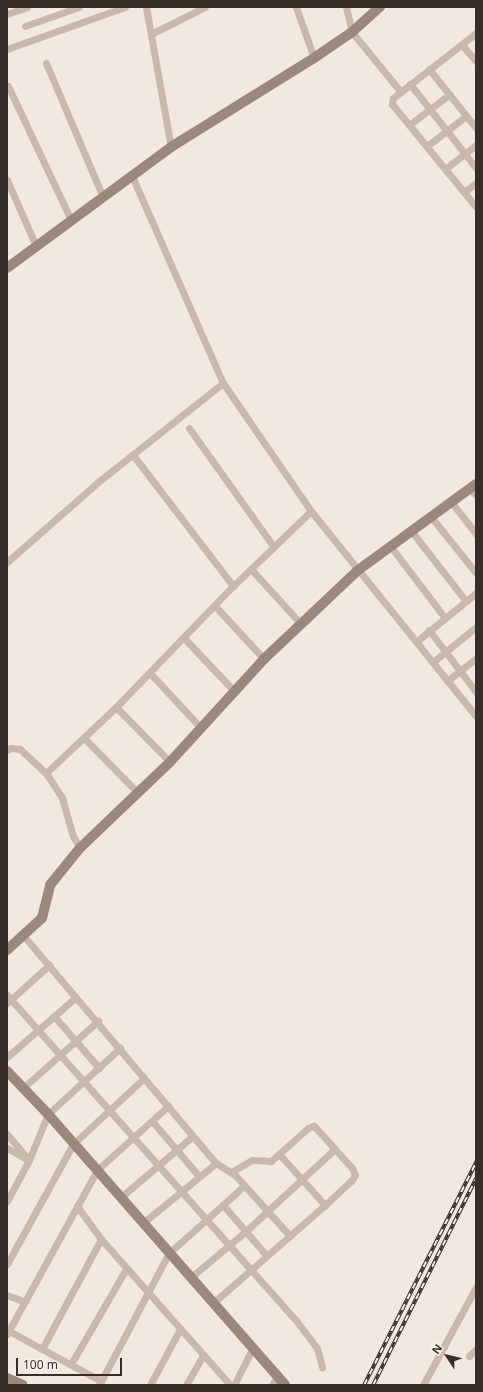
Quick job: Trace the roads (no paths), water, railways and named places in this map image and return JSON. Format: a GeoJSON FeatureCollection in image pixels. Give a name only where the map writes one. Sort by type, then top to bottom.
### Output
{"type":"FeatureCollection","features":[{"type":"Feature","properties":{"kind":"street"},"geometry":{"type":"LineString","coordinates":[[7,14],[27,7]]}},
{"type":"Feature","properties":{"kind":"street"},"geometry":{"type":"LineString","coordinates":[[25,26],[79,7]]}},
{"type":"Feature","properties":{"kind":"street"},"geometry":{"type":"LineString","coordinates":[[7,49],[125,7]]}},
{"type":"Feature","properties":{"kind":"street"},"geometry":{"type":"LineString","coordinates":[[146,7],[171,146]]}},
{"type":"Feature","properties":{"kind":"street"},"geometry":{"type":"LineString","coordinates":[[151,34],[205,7]]}},
{"type":"Feature","properties":{"kind":"street"},"geometry":{"type":"LineString","coordinates":[[296,7],[314,58]]}},
{"type":"Feature","properties":{"kind":"street"},"geometry":{"type":"LineString","coordinates":[[346,7],[352,32],[401,92]]}},
{"type":"Feature","properties":{"kind":"street"},"geometry":{"type":"LineString","coordinates":[[7,268],[171,146],[314,58],[352,32],[380,7]]}},
{"type":"Feature","properties":{"kind":"street"},"geometry":{"type":"LineString","coordinates":[[476,33],[393,98],[392,104],[476,207]]}},
{"type":"Feature","properties":{"kind":"street"},"geometry":{"type":"LineString","coordinates":[[462,45],[476,61]]}},
{"type":"Feature","properties":{"kind":"street"},"geometry":{"type":"LineString","coordinates":[[46,63],[103,197]]}},
{"type":"Feature","properties":{"kind":"street"},"geometry":{"type":"LineString","coordinates":[[429,69],[476,128]]}},
{"type":"Feature","properties":{"kind":"street"},"geometry":{"type":"LineString","coordinates":[[410,84],[476,168]]}},
{"type":"Feature","properties":{"kind":"street"},"geometry":{"type":"LineString","coordinates":[[8,86],[71,220]]}},
{"type":"Feature","properties":{"kind":"street"},"geometry":{"type":"LineString","coordinates":[[409,126],[450,94]]}},
{"type":"Feature","properties":{"kind":"street"},"geometry":{"type":"LineString","coordinates":[[427,146],[466,116]]}},
{"type":"Feature","properties":{"kind":"street"},"geometry":{"type":"LineString","coordinates":[[446,169],[476,145]]}},
{"type":"Feature","properties":{"kind":"street"},"geometry":{"type":"LineString","coordinates":[[132,176],[223,383],[311,512],[357,571],[417,640],[447,681],[476,716]]}},
{"type":"Feature","properties":{"kind":"street"},"geometry":{"type":"LineString","coordinates":[[7,180],[36,246]]}},
{"type":"Feature","properties":{"kind":"street"},"geometry":{"type":"LineString","coordinates":[[464,192],[476,183]]}},
{"type":"Feature","properties":{"kind":"street"},"geometry":{"type":"LineString","coordinates":[[7,562],[133,455],[223,383]]}},
{"type":"Feature","properties":{"kind":"street"},"geometry":{"type":"LineString","coordinates":[[189,428],[274,547]]}},
{"type":"Feature","properties":{"kind":"street"},"geometry":{"type":"LineString","coordinates":[[133,455],[233,586]]}},
{"type":"Feature","properties":{"kind":"street"},"geometry":{"type":"LineString","coordinates":[[7,950],[42,918],[50,885],[80,848],[170,762],[264,659],[357,571],[474,489]]}},
{"type":"Feature","properties":{"kind":"street"},"geometry":{"type":"LineString","coordinates":[[452,503],[476,534]]}},
{"type":"Feature","properties":{"kind":"street"},"geometry":{"type":"LineString","coordinates":[[46,773],[116,707],[233,586],[311,512]]}},
{"type":"Feature","properties":{"kind":"street"},"geometry":{"type":"LineString","coordinates":[[432,518],[476,573]]}},
{"type":"Feature","properties":{"kind":"street"},"geometry":{"type":"LineString","coordinates":[[412,532],[466,601]]}},
{"type":"Feature","properties":{"kind":"street"},"geometry":{"type":"LineString","coordinates":[[391,547],[445,618]]}},
{"type":"Feature","properties":{"kind":"street"},"geometry":{"type":"LineString","coordinates":[[251,569],[301,624]]}},
{"type":"Feature","properties":{"kind":"street"},"geometry":{"type":"LineString","coordinates":[[417,640],[476,593]]}},
{"type":"Feature","properties":{"kind":"street"},"geometry":{"type":"LineString","coordinates":[[215,606],[264,659]]}},
{"type":"Feature","properties":{"kind":"street"},"geometry":{"type":"LineString","coordinates":[[433,662],[476,627]]}},
{"type":"Feature","properties":{"kind":"street"},"geometry":{"type":"LineString","coordinates":[[429,630],[476,692]]}},
{"type":"Feature","properties":{"kind":"street"},"geometry":{"type":"LineString","coordinates":[[184,638],[235,692]]}},
{"type":"Feature","properties":{"kind":"street"},"geometry":{"type":"LineString","coordinates":[[447,681],[476,658]]}},
{"type":"Feature","properties":{"kind":"street"},"geometry":{"type":"LineString","coordinates":[[150,673],[201,728]]}},
{"type":"Feature","properties":{"kind":"street"},"geometry":{"type":"LineString","coordinates":[[116,707],[170,762]]}},
{"type":"Feature","properties":{"kind":"street"},"geometry":{"type":"LineString","coordinates":[[84,738],[137,792]]}},
{"type":"Feature","properties":{"kind":"street"},"geometry":{"type":"LineString","coordinates":[[7,750],[11,748],[20,749],[46,773],[62,798],[73,836],[80,848]]}},
{"type":"Feature","properties":{"kind":"street"},"geometry":{"type":"LineString","coordinates":[[23,935],[98,1021],[216,1163],[231,1172],[290,1236]]}},
{"type":"Feature","properties":{"kind":"street"},"geometry":{"type":"LineString","coordinates":[[49,965],[8,1000],[38,1030],[60,1056],[86,1081],[110,1110],[182,1189],[229,1245],[252,1269],[314,1344],[322,1367]]}},
{"type":"Feature","properties":{"kind":"street"},"geometry":{"type":"LineString","coordinates":[[7,1057],[76,997]]}},
{"type":"Feature","properties":{"kind":"street"},"geometry":{"type":"LineString","coordinates":[[54,1016],[99,1068]]}},
{"type":"Feature","properties":{"kind":"street"},"geometry":{"type":"LineString","coordinates":[[23,1088],[98,1021]]}},
{"type":"Feature","properties":{"kind":"street"},"geometry":{"type":"LineString","coordinates":[[7,1201],[29,1160],[48,1114],[86,1081],[120,1048]]}},
{"type":"Feature","properties":{"kind":"street"},"geometry":{"type":"LineString","coordinates":[[7,1070],[144,1222],[190,1278],[278,1375],[285,1385]]}},
{"type":"Feature","properties":{"kind":"street"},"geometry":{"type":"LineString","coordinates":[[7,1264],[73,1144],[144,1078]]}},
{"type":"Feature","properties":{"kind":"street"},"geometry":{"type":"LineString","coordinates":[[168,1106],[133,1135],[97,1170],[8,1332],[71,1364],[100,1383],[169,1253],[244,1186]]}},
{"type":"Feature","properties":{"kind":"street"},"geometry":{"type":"LineString","coordinates":[[152,1120],[198,1175]]}},
{"type":"Feature","properties":{"kind":"street"},"geometry":{"type":"LineString","coordinates":[[213,1303],[325,1205],[352,1180],[355,1175],[335,1148],[317,1128],[312,1126],[271,1161],[252,1160],[231,1172]]}},
{"type":"Feature","properties":{"kind":"street"},"geometry":{"type":"LineString","coordinates":[[7,1134],[29,1160]]}},
{"type":"Feature","properties":{"kind":"street"},"geometry":{"type":"LineString","coordinates":[[121,1197],[193,1136]]}},
{"type":"Feature","properties":{"kind":"street"},"geometry":{"type":"LineString","coordinates":[[7,1148],[29,1160]]}},
{"type":"Feature","properties":{"kind":"street"},"geometry":{"type":"LineString","coordinates":[[190,1278],[246,1231],[335,1148]]}},
{"type":"Feature","properties":{"kind":"street"},"geometry":{"type":"LineString","coordinates":[[278,1154],[325,1205]]}},
{"type":"Feature","properties":{"kind":"street"},"geometry":{"type":"LineString","coordinates":[[144,1222],[198,1175],[216,1163]]}},
{"type":"Feature","properties":{"kind":"street"},"geometry":{"type":"LineString","coordinates":[[7,1183],[15,1186]]}},
{"type":"Feature","properties":{"kind":"street"},"geometry":{"type":"LineString","coordinates":[[222,1205],[268,1256]]}},
{"type":"Feature","properties":{"kind":"street"},"geometry":{"type":"LineString","coordinates":[[77,1206],[101,1239],[230,1385]]}},
{"type":"Feature","properties":{"kind":"street"},"geometry":{"type":"LineString","coordinates":[[42,1349],[101,1239]]}},
{"type":"Feature","properties":{"kind":"street"},"geometry":{"type":"LineString","coordinates":[[71,1364],[126,1268]]}},
{"type":"Feature","properties":{"kind":"street"},"geometry":{"type":"LineString","coordinates":[[423,1385],[475,1292]]}},
{"type":"Feature","properties":{"kind":"street"},"geometry":{"type":"LineString","coordinates":[[7,1295],[25,1302]]}},
{"type":"Feature","properties":{"kind":"street"},"geometry":{"type":"LineString","coordinates":[[150,1385],[180,1329]]}},
{"type":"Feature","properties":{"kind":"street"},"geometry":{"type":"LineString","coordinates":[[234,1385],[253,1347]]}},
{"type":"Feature","properties":{"kind":"street"},"geometry":{"type":"LineString","coordinates":[[469,1356],[476,1349]]}},
{"type":"Feature","properties":{"kind":"street"},"geometry":{"type":"LineString","coordinates":[[186,1385],[203,1355]]}},
{"type":"Feature","properties":{"kind":"street"},"geometry":{"type":"LineString","coordinates":[[272,1385],[278,1375]]}},
{"type":"Feature","properties":{"kind":"street"},"geometry":{"type":"LineString","coordinates":[[7,1378],[23,1385]]}},
{"type":"Feature","properties":{"kind":"railway"},"geometry":{"type":"LineString","coordinates":[[364,1385],[476,1162]]}},
{"type":"Feature","properties":{"kind":"railway"},"geometry":{"type":"LineString","coordinates":[[373,1385],[476,1178]]}}]}
